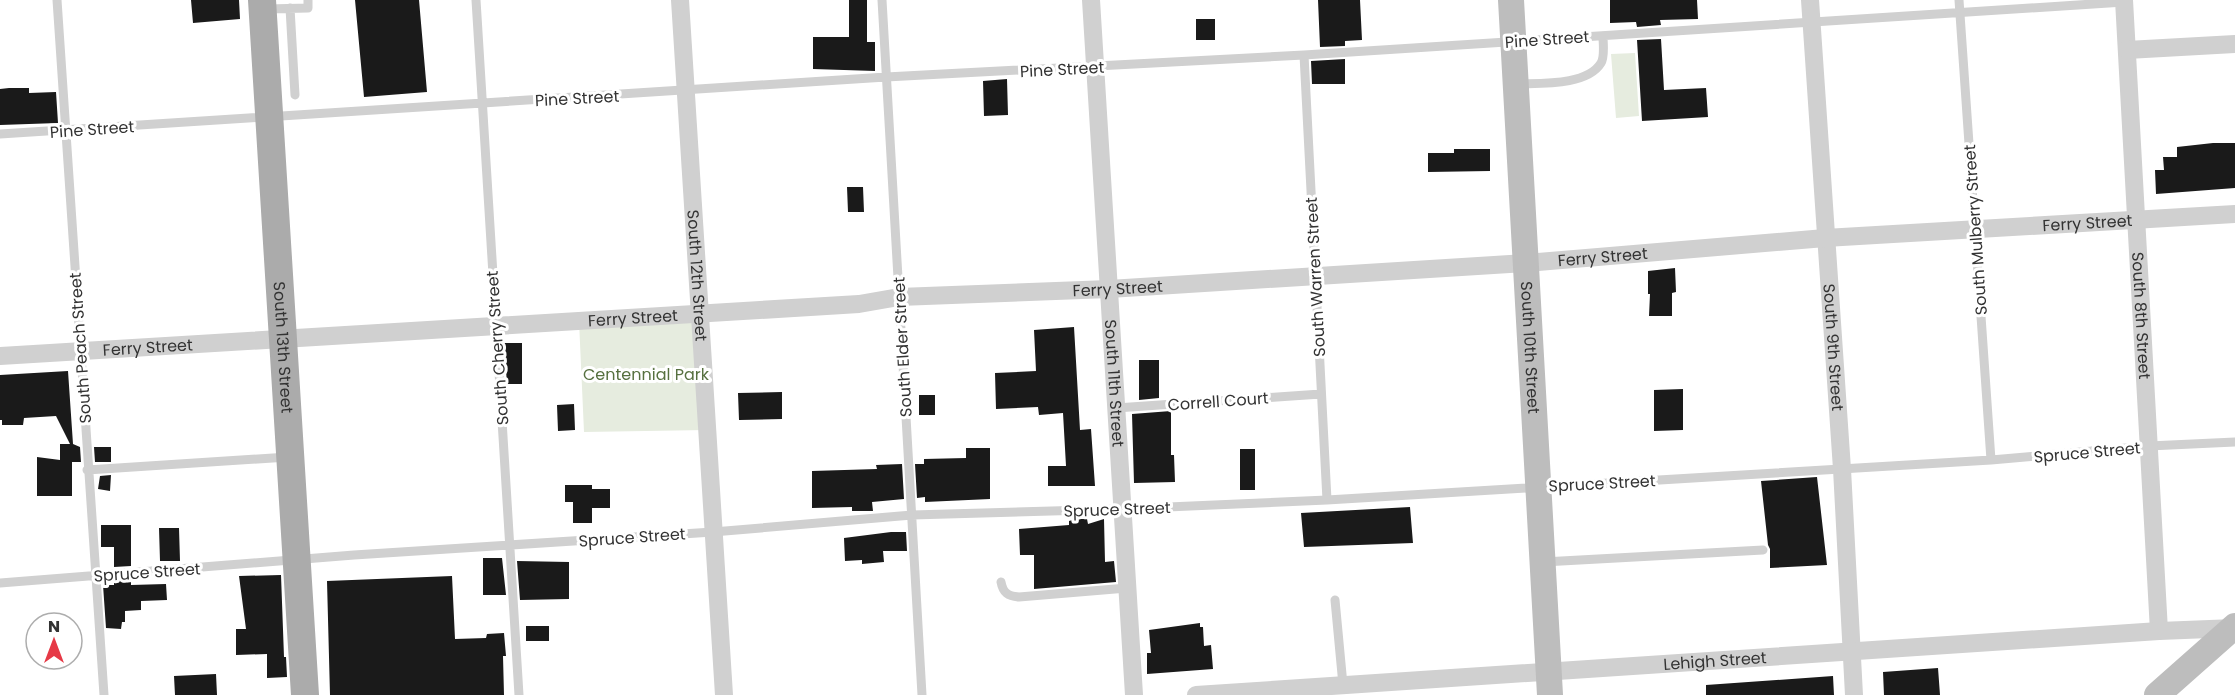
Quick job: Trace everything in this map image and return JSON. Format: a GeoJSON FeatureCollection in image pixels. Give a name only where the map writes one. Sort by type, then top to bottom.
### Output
{"type":"FeatureCollection","features":[{"type":"Feature","properties":{"kind":"main road","name":"South 13th Street"},"geometry":{"type":"LineString","coordinates":[[271,6],[268,116],[305,695]]}},
{"type":"Feature","properties":{"kind":"street","name":"South 12th Street"},"geometry":{"type":"LineString","coordinates":[[680,0],[724,695]]}},
{"type":"Feature","properties":{"kind":"street","name":"South 11th Street"},"geometry":{"type":"LineString","coordinates":[[1091,0],[1134,695]]}},
{"type":"Feature","properties":{"kind":"street","name":"South 10th Street"},"geometry":{"type":"LineString","coordinates":[[1511,0],[1549,683]]}},
{"type":"Feature","properties":{"kind":"street","name":"South 9th Street"},"geometry":{"type":"LineString","coordinates":[[1810,0],[1842,469],[1854,695]]}},
{"type":"Feature","properties":{"kind":"street","name":"South 8th Street"},"geometry":{"type":"LineString","coordinates":[[2124,1],[2159,631]]}},
{"type":"Feature","properties":{"kind":"street"},"geometry":{"type":"LineString","coordinates":[[2127,50],[2235,44]]}},
{"type":"Feature","properties":{"kind":"street","name":"Ferry Street"},"geometry":{"type":"LineString","coordinates":[[0,356],[859,304],[899,297],[1109,289],[1526,263],[1825,238],[2235,214]]}},
{"type":"Feature","properties":{"kind":"street"},"geometry":{"type":"LineString","coordinates":[[2157,695],[2234,627]]}},
{"type":"Feature","properties":{"kind":"street","name":"Lehigh Street"},"geometry":{"type":"LineString","coordinates":[[1196,695],[1343,686],[1549,683],[1852,653],[2234,627]]}},
{"type":"Feature","properties":{"kind":"lane","name":"South Peach Street"},"geometry":{"type":"LineString","coordinates":[[57,0],[104,695]]}},
{"type":"Feature","properties":{"kind":"lane"},"geometry":{"type":"LineString","coordinates":[[295,95],[271,6],[308,8],[308,0]]}},
{"type":"Feature","properties":{"kind":"lane","name":"South Cherry Street"},"geometry":{"type":"LineString","coordinates":[[476,0],[519,695]]}},
{"type":"Feature","properties":{"kind":"lane","name":"South Elder Street"},"geometry":{"type":"LineString","coordinates":[[882,0],[922,695]]}},
{"type":"Feature","properties":{"kind":"lane","name":"South Mulberry Street"},"geometry":{"type":"LineString","coordinates":[[1959,0],[1991,460]]}},
{"type":"Feature","properties":{"kind":"lane","name":"Pine Street"},"geometry":{"type":"LineString","coordinates":[[0,134],[686,92],[886,77],[1095,67],[1604,36],[2124,1]]}},
{"type":"Feature","properties":{"kind":"lane"},"geometry":{"type":"LineString","coordinates":[[1517,84],[1576,80],[1593,72],[1602,62],[1604,36]]}},
{"type":"Feature","properties":{"kind":"lane","name":"South Warren Street"},"geometry":{"type":"LineString","coordinates":[[1304,54],[1327,500]]}},
{"type":"Feature","properties":{"kind":"lane","name":"Correll Court"},"geometry":{"type":"LineString","coordinates":[[1116,408],[1321,394]]}},
{"type":"Feature","properties":{"kind":"lane","name":"Spruce Street"},"geometry":{"type":"LineString","coordinates":[[0,584],[510,544],[713,532],[912,515],[1327,500],[1991,460],[2149,446],[2235,442]]}},
{"type":"Feature","properties":{"kind":"lane"},"geometry":{"type":"LineString","coordinates":[[87,470],[290,457]]}},
{"type":"Feature","properties":{"kind":"lane"},"geometry":{"type":"LineString","coordinates":[[1544,562],[1763,550]]}},
{"type":"Feature","properties":{"kind":"lane"},"geometry":{"type":"LineString","coordinates":[[1000,582],[1002,590],[1009,596],[1019,597],[1127,588]]}},
{"type":"Feature","properties":{"kind":"lane"},"geometry":{"type":"LineString","coordinates":[[1335,600],[1343,686]]}},
{"type":"Feature","properties":{"kind":"green space"},"geometry":{"type":"Polygon","coordinates":[[[1635,53],[1639,116],[1616,118],[1611,54],[1635,53]]]}},
{"type":"Feature","properties":{"kind":"green space","name":"Centennial Park"},"geometry":{"type":"Polygon","coordinates":[[[700,314],[707,430],[584,432],[579,321],[700,314]]]}},
{"type":"Feature","properties":{"kind":"building"},"geometry":{"type":"Polygon","coordinates":[[[191,0],[239,0],[240,19],[193,23],[191,0]]]}},
{"type":"Feature","properties":{"kind":"building"},"geometry":{"type":"Polygon","coordinates":[[[355,0],[419,0],[427,92],[364,97],[355,0]]]}},
{"type":"Feature","properties":{"kind":"building"},"geometry":{"type":"Polygon","coordinates":[[[849,0],[867,0],[867,42],[875,42],[875,71],[813,69],[813,37],[849,37],[849,0]]]}},
{"type":"Feature","properties":{"kind":"building"},"geometry":{"type":"Polygon","coordinates":[[[1318,0],[1360,0],[1362,40],[1345,41],[1345,46],[1320,47],[1318,0]]]}},
{"type":"Feature","properties":{"kind":"building"},"geometry":{"type":"Polygon","coordinates":[[[1610,0],[1697,0],[1698,19],[1660,20],[1661,25],[1637,27],[1636,22],[1610,23],[1610,0]]]}},
{"type":"Feature","properties":{"kind":"building"},"geometry":{"type":"Polygon","coordinates":[[[1196,19],[1215,19],[1215,40],[1196,40],[1196,19]]]}},
{"type":"Feature","properties":{"kind":"building"},"geometry":{"type":"Polygon","coordinates":[[[1661,39],[1664,90],[1706,88],[1708,117],[1642,121],[1637,40],[1661,39]]]}},
{"type":"Feature","properties":{"kind":"building"},"geometry":{"type":"Polygon","coordinates":[[[1345,59],[1345,84],[1312,84],[1311,61],[1345,59]]]}},
{"type":"Feature","properties":{"kind":"building"},"geometry":{"type":"Polygon","coordinates":[[[1007,79],[1008,115],[984,116],[983,81],[1007,79]]]}},
{"type":"Feature","properties":{"kind":"building"},"geometry":{"type":"Polygon","coordinates":[[[29,88],[29,93],[56,92],[58,123],[0,125],[0,89],[29,88]]]}},
{"type":"Feature","properties":{"kind":"building"},"geometry":{"type":"Polygon","coordinates":[[[2235,143],[2235,188],[2156,194],[2155,170],[2164,170],[2163,157],[2177,157],[2177,147],[2235,143]]]}},
{"type":"Feature","properties":{"kind":"building"},"geometry":{"type":"Polygon","coordinates":[[[1454,149],[1490,149],[1490,171],[1428,172],[1428,153],[1454,153],[1454,149]]]}},
{"type":"Feature","properties":{"kind":"building"},"geometry":{"type":"Polygon","coordinates":[[[847,187],[863,187],[864,212],[848,212],[847,187]]]}},
{"type":"Feature","properties":{"kind":"building"},"geometry":{"type":"Polygon","coordinates":[[[1675,268],[1676,292],[1672,293],[1672,316],[1649,316],[1648,271],[1675,268]]]}},
{"type":"Feature","properties":{"kind":"building"},"geometry":{"type":"Polygon","coordinates":[[[1074,327],[1080,430],[1091,429],[1095,486],[1048,486],[1048,466],[1066,466],[1063,413],[1039,415],[1038,407],[996,409],[995,373],[1036,371],[1034,330],[1074,327]]]}},
{"type":"Feature","properties":{"kind":"building"},"geometry":{"type":"Polygon","coordinates":[[[504,343],[522,343],[522,384],[507,384],[504,343]]]}},
{"type":"Feature","properties":{"kind":"building"},"geometry":{"type":"Polygon","coordinates":[[[1139,360],[1159,360],[1159,398],[1139,400],[1139,360]]]}},
{"type":"Feature","properties":{"kind":"building"},"geometry":{"type":"Polygon","coordinates":[[[68,371],[73,444],[80,447],[81,462],[72,462],[72,496],[37,496],[37,457],[60,460],[60,444],[70,444],[56,416],[24,418],[23,425],[2,425],[0,375],[68,371]]]}},
{"type":"Feature","properties":{"kind":"building"},"geometry":{"type":"Polygon","coordinates":[[[1683,389],[1683,430],[1654,431],[1654,390],[1683,389]]]}},
{"type":"Feature","properties":{"kind":"building"},"geometry":{"type":"Polygon","coordinates":[[[782,392],[782,419],[739,420],[738,393],[782,392]]]}},
{"type":"Feature","properties":{"kind":"building"},"geometry":{"type":"Polygon","coordinates":[[[919,395],[935,395],[935,415],[919,415],[919,395]]]}},
{"type":"Feature","properties":{"kind":"building"},"geometry":{"type":"Polygon","coordinates":[[[574,404],[575,430],[558,431],[557,405],[574,404]]]}},
{"type":"Feature","properties":{"kind":"building"},"geometry":{"type":"Polygon","coordinates":[[[1171,411],[1171,455],[1174,455],[1175,482],[1134,483],[1132,414],[1171,411]]]}},
{"type":"Feature","properties":{"kind":"building"},"geometry":{"type":"Polygon","coordinates":[[[94,447],[111,447],[111,462],[95,462],[94,447]]]}},
{"type":"Feature","properties":{"kind":"building"},"geometry":{"type":"Polygon","coordinates":[[[966,448],[990,448],[990,499],[925,502],[925,497],[917,498],[915,464],[924,464],[924,459],[966,458],[966,448]]]}},
{"type":"Feature","properties":{"kind":"building"},"geometry":{"type":"Polygon","coordinates":[[[1240,449],[1255,449],[1255,490],[1240,490],[1240,449]]]}},
{"type":"Feature","properties":{"kind":"building"},"geometry":{"type":"Polygon","coordinates":[[[902,464],[904,499],[872,502],[873,511],[852,511],[852,507],[812,508],[812,471],[877,469],[876,465],[902,464]]]}},
{"type":"Feature","properties":{"kind":"building"},"geometry":{"type":"Polygon","coordinates":[[[111,475],[110,491],[98,489],[100,476],[111,475]]]}},
{"type":"Feature","properties":{"kind":"building"},"geometry":{"type":"Polygon","coordinates":[[[1817,477],[1827,565],[1770,568],[1770,549],[1761,481],[1817,477]]]}},
{"type":"Feature","properties":{"kind":"building"},"geometry":{"type":"Polygon","coordinates":[[[565,485],[592,485],[592,489],[610,489],[610,508],[592,508],[592,523],[573,523],[573,502],[565,502],[565,485]]]}},
{"type":"Feature","properties":{"kind":"building"},"geometry":{"type":"Polygon","coordinates":[[[1410,507],[1413,543],[1304,547],[1301,513],[1410,507]]]}},
{"type":"Feature","properties":{"kind":"building"},"geometry":{"type":"Polygon","coordinates":[[[1087,519],[1088,524],[1104,519],[1105,562],[1114,561],[1116,582],[1034,589],[1034,555],[1020,555],[1019,529],[1069,525],[1069,521],[1087,519]]]}},
{"type":"Feature","properties":{"kind":"building"},"geometry":{"type":"Polygon","coordinates":[[[101,525],[131,525],[131,566],[114,567],[114,547],[101,547],[101,525]]]}},
{"type":"Feature","properties":{"kind":"building"},"geometry":{"type":"Polygon","coordinates":[[[159,528],[179,528],[180,561],[160,561],[159,528]]]}},
{"type":"Feature","properties":{"kind":"building"},"geometry":{"type":"Polygon","coordinates":[[[906,532],[907,551],[883,551],[884,562],[862,564],[862,560],[845,561],[844,538],[906,532]]]}},
{"type":"Feature","properties":{"kind":"building"},"geometry":{"type":"Polygon","coordinates":[[[483,558],[502,558],[506,595],[483,595],[483,558]]]}},
{"type":"Feature","properties":{"kind":"building"},"geometry":{"type":"Polygon","coordinates":[[[517,561],[569,562],[569,599],[520,600],[517,561]]]}},
{"type":"Feature","properties":{"kind":"building"},"geometry":{"type":"Polygon","coordinates":[[[281,575],[284,657],[286,657],[287,677],[267,678],[267,654],[236,655],[236,629],[246,629],[239,576],[281,575]]]}},
{"type":"Feature","properties":{"kind":"building"},"geometry":{"type":"Polygon","coordinates":[[[452,576],[455,639],[486,638],[487,634],[504,633],[506,656],[503,656],[504,695],[330,695],[327,581],[452,576]]]}},
{"type":"Feature","properties":{"kind":"building"},"geometry":{"type":"Polygon","coordinates":[[[131,579],[131,585],[166,584],[167,600],[141,601],[141,610],[125,611],[125,622],[122,622],[121,629],[106,628],[103,585],[114,585],[114,581],[131,579]]]}},
{"type":"Feature","properties":{"kind":"building"},"geometry":{"type":"Polygon","coordinates":[[[1200,623],[1200,627],[1203,627],[1204,646],[1211,645],[1213,669],[1147,674],[1147,653],[1151,653],[1149,630],[1200,623]]]}},
{"type":"Feature","properties":{"kind":"building"},"geometry":{"type":"Polygon","coordinates":[[[526,626],[549,626],[549,641],[526,641],[526,626]]]}},
{"type":"Feature","properties":{"kind":"building"},"geometry":{"type":"Polygon","coordinates":[[[1938,668],[1940,695],[1884,695],[1883,672],[1938,668]]]}},
{"type":"Feature","properties":{"kind":"building"},"geometry":{"type":"Polygon","coordinates":[[[216,674],[217,695],[175,695],[174,676],[216,674]]]}},
{"type":"Feature","properties":{"kind":"building"},"geometry":{"type":"Polygon","coordinates":[[[1833,676],[1834,695],[1706,695],[1706,685],[1833,676]]]}}]}
